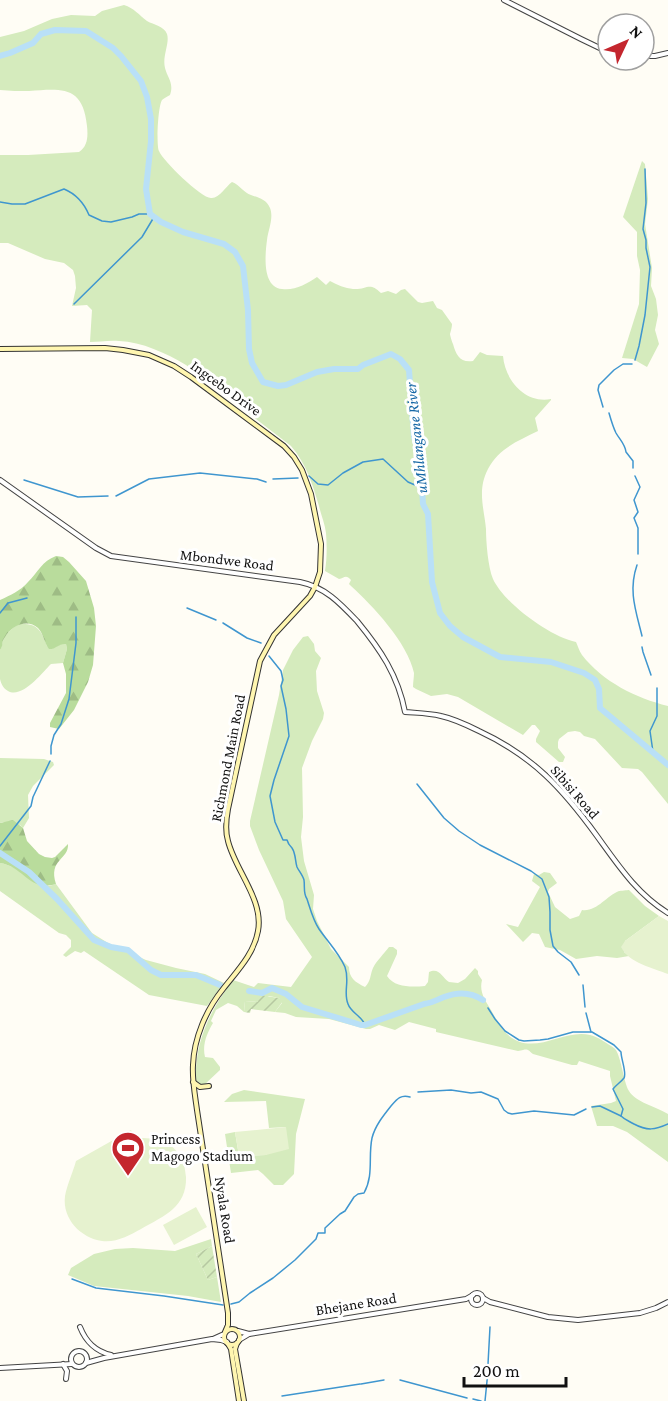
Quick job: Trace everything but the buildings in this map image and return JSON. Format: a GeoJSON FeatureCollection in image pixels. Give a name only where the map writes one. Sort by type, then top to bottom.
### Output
{"type":"FeatureCollection","features":[{"type":"Feature","properties":{"kind":"main road","name":"Ingcebo Drive"},"geometry":{"type":"LineString","coordinates":[[0,349],[105,348],[149,355],[182,371],[284,446],[304,474],[311,494],[321,544],[320,572],[315,587]]}},
{"type":"Feature","properties":{"kind":"main road","name":"Richmond Main Road"},"geometry":{"type":"LineString","coordinates":[[197,1110],[193,1059],[206,1015],[251,951],[258,932],[257,909],[232,856],[226,827],[229,803],[260,661],[274,635],[315,587]]}},
{"type":"Feature","properties":{"kind":"main road"},"geometry":{"type":"LineString","coordinates":[[193,1082],[200,1087],[209,1086]]}},
{"type":"Feature","properties":{"kind":"main road","name":"Nyala Road"},"geometry":{"type":"LineString","coordinates":[[197,1110],[228,1313],[225,1333]]}},
{"type":"Feature","properties":{"kind":"main road","name":"Nyala Road"},"geometry":{"type":"LineString","coordinates":[[228,1313],[237,1331]]}},
{"type":"Feature","properties":{"kind":"main road"},"geometry":{"type":"LineString","coordinates":[[239,1401],[232,1355],[224,1339],[225,1333],[230,1329],[237,1331],[240,1336],[236,1349],[244,1401]]}},
{"type":"Feature","properties":{"kind":"main road"},"geometry":{"type":"LineString","coordinates":[[227,1343],[232,1345],[238,1341]]}},
{"type":"Feature","properties":{"kind":"street"},"geometry":{"type":"LineString","coordinates":[[504,0],[596,46]]}},
{"type":"Feature","properties":{"kind":"street","name":"Mbondwe Road"},"geometry":{"type":"LineString","coordinates":[[0,480],[96,548],[111,556],[300,582],[326,592],[340,603],[379,648],[399,689],[405,712]]}},
{"type":"Feature","properties":{"kind":"street","name":"Sibisi Road"},"geometry":{"type":"LineString","coordinates":[[405,712],[438,715],[455,720],[505,744],[534,764],[573,804],[629,880],[655,905],[668,913]]}},
{"type":"Feature","properties":{"kind":"street"},"geometry":{"type":"LineString","coordinates":[[483,1300],[476,1305],[472,1298],[479,1293],[483,1300],[490,1302],[548,1317],[578,1320],[639,1313],[668,1302]]}},
{"type":"Feature","properties":{"kind":"street","name":"Bhejane Road"},"geometry":{"type":"LineString","coordinates":[[237,1331],[249,1334],[472,1298]]}},
{"type":"Feature","properties":{"kind":"street"},"geometry":{"type":"LineString","coordinates":[[80,1327],[86,1339],[96,1350],[110,1355],[119,1355]]}},
{"type":"Feature","properties":{"kind":"street"},"geometry":{"type":"LineString","coordinates":[[212,1340],[225,1333]]}},
{"type":"Feature","properties":{"kind":"street","name":"Bhejane Road"},"geometry":{"type":"LineString","coordinates":[[238,1341],[249,1334]]}},
{"type":"Feature","properties":{"kind":"street"},"geometry":{"type":"LineString","coordinates":[[0,1368],[56,1364],[72,1364],[80,1367],[86,1363],[119,1355],[212,1340],[227,1343]]}},
{"type":"Feature","properties":{"kind":"street"},"geometry":{"type":"LineString","coordinates":[[56,1364],[78,1351],[90,1357],[104,1358]]}},
{"type":"Feature","properties":{"kind":"street"},"geometry":{"type":"LineString","coordinates":[[85,1354],[86,1363]]}},
{"type":"Feature","properties":{"kind":"street"},"geometry":{"type":"LineString","coordinates":[[72,1356],[72,1364]]}},
{"type":"Feature","properties":{"kind":"street"},"geometry":{"type":"LineString","coordinates":[[63,1364],[67,1371],[66,1379]]}},
{"type":"Feature","properties":{"kind":"green space"},"geometry":{"type":"Polygon","coordinates":[[[124,5],[147,21],[161,27],[167,34],[164,63],[171,87],[170,95],[162,100],[159,110],[159,151],[167,163],[206,196],[214,198],[232,182],[266,203],[270,208],[271,216],[266,246],[266,269],[271,283],[282,289],[296,288],[317,277],[326,285],[330,281],[353,289],[374,287],[381,293],[388,291],[396,294],[405,289],[418,302],[433,301],[437,308],[442,310],[452,324],[450,334],[459,357],[465,361],[473,361],[480,352],[503,356],[508,374],[518,388],[533,398],[551,399],[535,418],[538,431],[503,450],[492,462],[485,477],[482,499],[491,574],[499,588],[517,608],[541,626],[565,639],[576,642],[590,665],[610,681],[632,693],[668,706],[668,804],[642,772],[638,769],[622,768],[595,739],[584,736],[580,732],[568,732],[559,739],[558,748],[565,757],[563,762],[559,762],[536,742],[540,731],[535,725],[532,725],[523,735],[458,697],[447,694],[431,696],[413,687],[414,673],[410,661],[405,649],[388,625],[349,584],[351,580],[348,577],[339,579],[325,571],[327,543],[324,523],[308,474],[291,446],[186,365],[170,356],[128,342],[90,342],[92,310],[87,305],[72,306],[76,288],[73,270],[64,263],[45,259],[8,243],[0,243],[0,155],[79,152],[86,144],[87,126],[81,103],[68,92],[0,90],[0,37],[24,31],[52,19],[71,15],[95,16],[102,11],[124,5]]]}},
{"type":"Feature","properties":{"kind":"green space"},"geometry":{"type":"Polygon","coordinates":[[[642,161],[645,164],[648,199],[645,224],[652,268],[651,286],[656,299],[658,315],[655,330],[659,344],[647,367],[633,359],[622,358],[639,304],[640,270],[637,256],[637,232],[623,217],[642,161]]]}},
{"type":"Feature","properties":{"kind":"green space"},"geometry":{"type":"Polygon","coordinates":[[[56,556],[63,557],[69,562],[86,581],[94,608],[96,626],[93,665],[88,682],[74,710],[59,729],[50,727],[50,723],[66,693],[66,674],[63,663],[66,644],[49,649],[38,628],[24,624],[8,633],[0,650],[0,600],[22,588],[44,564],[56,556]]]}},
{"type":"Feature","properties":{"kind":"green space"},"geometry":{"type":"Polygon","coordinates":[[[19,624],[35,626],[47,646],[52,649],[66,644],[67,649],[63,663],[51,664],[31,684],[13,693],[5,689],[0,681],[0,650],[5,636],[19,624]]]}},
{"type":"Feature","properties":{"kind":"green space"},"geometry":{"type":"Polygon","coordinates":[[[308,636],[321,658],[316,671],[317,691],[324,713],[302,768],[301,837],[304,861],[314,895],[313,909],[331,949],[349,967],[353,979],[365,987],[375,965],[389,947],[397,950],[397,954],[387,976],[399,985],[425,986],[429,972],[432,971],[438,972],[449,982],[458,983],[475,968],[482,980],[482,992],[487,1003],[504,1031],[516,1040],[537,1043],[580,1034],[593,1036],[606,1042],[616,1051],[632,1095],[668,1114],[668,1162],[627,1132],[613,1126],[597,1126],[591,1106],[616,1101],[610,1071],[579,1061],[577,1065],[572,1065],[533,1054],[527,1050],[518,1051],[436,1032],[436,1029],[409,1022],[395,1030],[379,1025],[366,1029],[329,1019],[296,1017],[275,1012],[282,1003],[279,998],[269,996],[258,1002],[245,1001],[244,1012],[228,1003],[216,1010],[211,1021],[213,1023],[206,1039],[204,1053],[205,1057],[213,1058],[220,1070],[204,1085],[196,1082],[198,1054],[205,1028],[217,1003],[233,980],[254,987],[258,983],[291,987],[312,957],[286,919],[283,901],[250,826],[283,670],[293,650],[303,637],[308,636]]]}},
{"type":"Feature","properties":{"kind":"green space"},"geometry":{"type":"Polygon","coordinates":[[[0,758],[44,759],[53,762],[54,765],[33,786],[28,795],[29,818],[23,828],[20,825],[0,823],[0,758]]]}},
{"type":"Feature","properties":{"kind":"green space"},"geometry":{"type":"Polygon","coordinates":[[[13,820],[23,828],[27,841],[45,857],[55,857],[68,844],[55,869],[56,884],[39,885],[8,865],[0,863],[0,823],[13,820]]]}},
{"type":"Feature","properties":{"kind":"green space"},"geometry":{"type":"Polygon","coordinates":[[[0,863],[49,886],[56,884],[92,933],[108,943],[146,960],[205,974],[224,983],[207,1006],[149,995],[84,951],[81,953],[75,951],[66,957],[63,955],[71,947],[71,940],[66,935],[59,933],[0,891],[0,863]]]}},
{"type":"Feature","properties":{"kind":"green space"},"geometry":{"type":"Polygon","coordinates":[[[544,872],[550,873],[557,883],[548,892],[555,907],[570,919],[579,916],[582,910],[592,909],[619,891],[629,890],[659,916],[625,941],[624,952],[629,956],[617,958],[597,956],[576,959],[560,950],[545,947],[539,934],[532,933],[523,942],[506,924],[518,927],[540,887],[532,881],[534,874],[539,875],[544,872]]]}},
{"type":"Feature","properties":{"kind":"green space"},"geometry":{"type":"Polygon","coordinates":[[[659,916],[668,921],[668,974],[635,961],[621,947],[625,941],[659,916]]]}},
{"type":"Feature","properties":{"kind":"green space"},"geometry":{"type":"Polygon","coordinates":[[[259,995],[279,998],[283,1001],[275,1012],[251,1009],[250,1013],[244,1012],[245,1001],[258,1002],[259,995]]]}},
{"type":"Feature","properties":{"kind":"green space"},"geometry":{"type":"Polygon","coordinates":[[[244,1090],[305,1099],[296,1134],[294,1174],[283,1185],[274,1185],[258,1170],[231,1173],[225,1134],[235,1132],[239,1156],[266,1155],[286,1127],[269,1128],[266,1101],[224,1102],[232,1094],[244,1090]]]}},
{"type":"Feature","properties":{"kind":"green space"},"geometry":{"type":"Polygon","coordinates":[[[286,1127],[289,1149],[266,1155],[239,1156],[235,1132],[286,1127]]]}},
{"type":"Feature","properties":{"kind":"green space","name":"Princess Magogo Stadium"},"geometry":{"type":"Polygon","coordinates":[[[131,1130],[135,1138],[163,1141],[178,1153],[184,1164],[186,1177],[183,1196],[166,1215],[132,1234],[112,1241],[94,1239],[74,1226],[65,1204],[65,1196],[76,1161],[131,1130]]]}},
{"type":"Feature","properties":{"kind":"green space"},"geometry":{"type":"Polygon","coordinates":[[[196,1207],[207,1227],[174,1245],[163,1225],[196,1207]]]}},
{"type":"Feature","properties":{"kind":"green space"},"geometry":{"type":"Polygon","coordinates":[[[211,1239],[212,1246],[196,1254],[208,1280],[217,1277],[221,1302],[188,1296],[94,1286],[68,1275],[71,1268],[94,1254],[133,1248],[175,1251],[211,1239]]]}},
{"type":"Feature","properties":{"kind":"green space"},"geometry":{"type":"Polygon","coordinates":[[[212,1246],[217,1277],[208,1280],[196,1254],[212,1246]]]}},
{"type":"Feature","properties":{"kind":"waterway","name":"uMhlangane River"},"geometry":{"type":"LineString","coordinates":[[0,56],[33,43],[41,34],[55,30],[86,31],[113,48],[121,56],[141,81],[147,97],[151,119],[146,189],[150,214],[183,232],[224,244],[235,252],[243,266],[252,363],[263,382],[278,386],[286,385],[317,372],[358,369],[391,354],[400,359],[409,370],[414,437],[420,456],[423,504],[428,514],[432,582],[440,613],[450,626],[463,637],[500,657],[551,662],[584,673],[595,680],[599,689],[600,708],[668,765]]}},
{"type":"Feature","properties":{"kind":"waterway"},"geometry":{"type":"LineString","coordinates":[[635,360],[645,315],[650,267],[643,229],[646,203],[645,169]]}},
{"type":"Feature","properties":{"kind":"waterway"},"geometry":{"type":"LineString","coordinates":[[0,202],[25,204],[64,189],[79,199],[89,215],[102,221],[111,222],[139,214],[150,214]]}},
{"type":"Feature","properties":{"kind":"waterway"},"geometry":{"type":"LineString","coordinates":[[74,304],[142,237],[154,217]]}},
{"type":"Feature","properties":{"kind":"waterway"},"geometry":{"type":"LineString","coordinates":[[603,407],[598,390],[599,385],[623,364],[632,364]]}},
{"type":"Feature","properties":{"kind":"waterway"},"geometry":{"type":"LineString","coordinates":[[609,413],[616,433],[633,461],[633,468]]}},
{"type":"Feature","properties":{"kind":"waterway"},"geometry":{"type":"LineString","coordinates":[[309,476],[318,484],[328,485],[363,462],[383,459],[408,482],[422,488],[422,492]]}},
{"type":"Feature","properties":{"kind":"waterway"},"geometry":{"type":"LineString","coordinates":[[116,496],[149,479],[200,473],[266,482]]}},
{"type":"Feature","properties":{"kind":"waterway"},"geometry":{"type":"LineString","coordinates":[[635,476],[640,487],[634,500],[638,512],[634,518],[638,528],[638,554]]}},
{"type":"Feature","properties":{"kind":"waterway"},"geometry":{"type":"LineString","coordinates":[[273,479],[298,478]]}},
{"type":"Feature","properties":{"kind":"waterway"},"geometry":{"type":"LineString","coordinates":[[24,480],[78,497],[108,496]]}},
{"type":"Feature","properties":{"kind":"waterway"},"geometry":{"type":"LineString","coordinates":[[637,565],[633,592],[642,636]]}},
{"type":"Feature","properties":{"kind":"waterway"},"geometry":{"type":"LineString","coordinates":[[0,613],[8,603],[27,598]]}},
{"type":"Feature","properties":{"kind":"waterway"},"geometry":{"type":"LineString","coordinates":[[187,608],[216,620]]}},
{"type":"Feature","properties":{"kind":"waterway"},"geometry":{"type":"LineString","coordinates":[[51,754],[54,735],[61,724],[69,699],[76,643],[76,617]]}},
{"type":"Feature","properties":{"kind":"waterway"},"geometry":{"type":"LineString","coordinates":[[223,623],[247,638],[261,643]]}},
{"type":"Feature","properties":{"kind":"waterway"},"geometry":{"type":"LineString","coordinates":[[642,647],[651,675]]}},
{"type":"Feature","properties":{"kind":"waterway"},"geometry":{"type":"LineString","coordinates":[[269,656],[281,671],[283,680],[281,686],[289,736],[270,796],[275,822],[283,840],[287,840],[293,850],[315,922],[345,967],[348,1004],[365,1025]]}},
{"type":"Feature","properties":{"kind":"waterway"},"geometry":{"type":"LineString","coordinates":[[653,752],[650,731],[657,716],[657,688]]}},
{"type":"Feature","properties":{"kind":"waterway"},"geometry":{"type":"LineString","coordinates":[[0,846],[31,806],[50,761]]}},
{"type":"Feature","properties":{"kind":"waterway"},"geometry":{"type":"LineString","coordinates":[[417,784],[444,818],[459,831],[542,879],[549,897],[553,946],[571,962],[579,975]]}},
{"type":"Feature","properties":{"kind":"waterway"},"geometry":{"type":"LineString","coordinates":[[0,853],[29,872],[94,940],[111,947],[128,950],[151,970],[161,975],[196,975],[220,985]]}},
{"type":"Feature","properties":{"kind":"waterway"},"geometry":{"type":"LineString","coordinates":[[583,985],[585,1007]]}},
{"type":"Feature","properties":{"kind":"waterway"},"geometry":{"type":"LineString","coordinates":[[249,991],[262,993],[272,988],[286,994],[302,1007],[361,1025],[454,994],[469,994],[483,1000]]}},
{"type":"Feature","properties":{"kind":"waterway"},"geometry":{"type":"LineString","coordinates":[[488,1008],[505,1031],[519,1040],[540,1040],[573,1032],[592,1032],[614,1045],[621,1052],[625,1073],[624,1078],[613,1089],[623,1109],[621,1116],[647,1129],[668,1124]]}},
{"type":"Feature","properties":{"kind":"waterway"},"geometry":{"type":"LineString","coordinates":[[586,1013],[591,1032]]}},
{"type":"Feature","properties":{"kind":"waterway"},"geometry":{"type":"LineString","coordinates":[[418,1092],[451,1090],[481,1092],[498,1099],[504,1110],[512,1114],[534,1111],[574,1115],[586,1109]]}},
{"type":"Feature","properties":{"kind":"waterway"},"geometry":{"type":"LineString","coordinates":[[231,1304],[239,1302],[295,1260],[316,1239],[318,1233],[325,1233],[325,1228],[345,1211],[354,1197],[364,1193],[369,1179],[371,1145],[375,1129],[397,1099],[404,1096],[410,1097]]}},
{"type":"Feature","properties":{"kind":"waterway"},"geometry":{"type":"LineString","coordinates":[[592,1107],[600,1106],[621,1116]]}},
{"type":"Feature","properties":{"kind":"waterway"},"geometry":{"type":"LineString","coordinates":[[72,1279],[96,1288],[223,1305]]}},
{"type":"Feature","properties":{"kind":"waterway"},"geometry":{"type":"LineString","coordinates":[[488,1364],[490,1327]]}},
{"type":"Feature","properties":{"kind":"waterway"},"geometry":{"type":"LineString","coordinates":[[485,1401],[488,1371]]}},
{"type":"Feature","properties":{"kind":"waterway"},"geometry":{"type":"LineString","coordinates":[[361,1384],[384,1380]]}},
{"type":"Feature","properties":{"kind":"waterway"},"geometry":{"type":"LineString","coordinates":[[400,1380],[467,1398]]}},
{"type":"Feature","properties":{"kind":"waterway"},"geometry":{"type":"LineString","coordinates":[[282,1396],[360,1384]]}},
{"type":"Feature","properties":{"kind":"waterway"},"geometry":{"type":"LineString","coordinates":[[473,1399],[481,1401]]}},
{"type":"Feature","properties":{"kind":"place","name":"Princess Magogo Stadium"},"geometry":{"type":"Point","coordinates":[128,1177]}}]}
